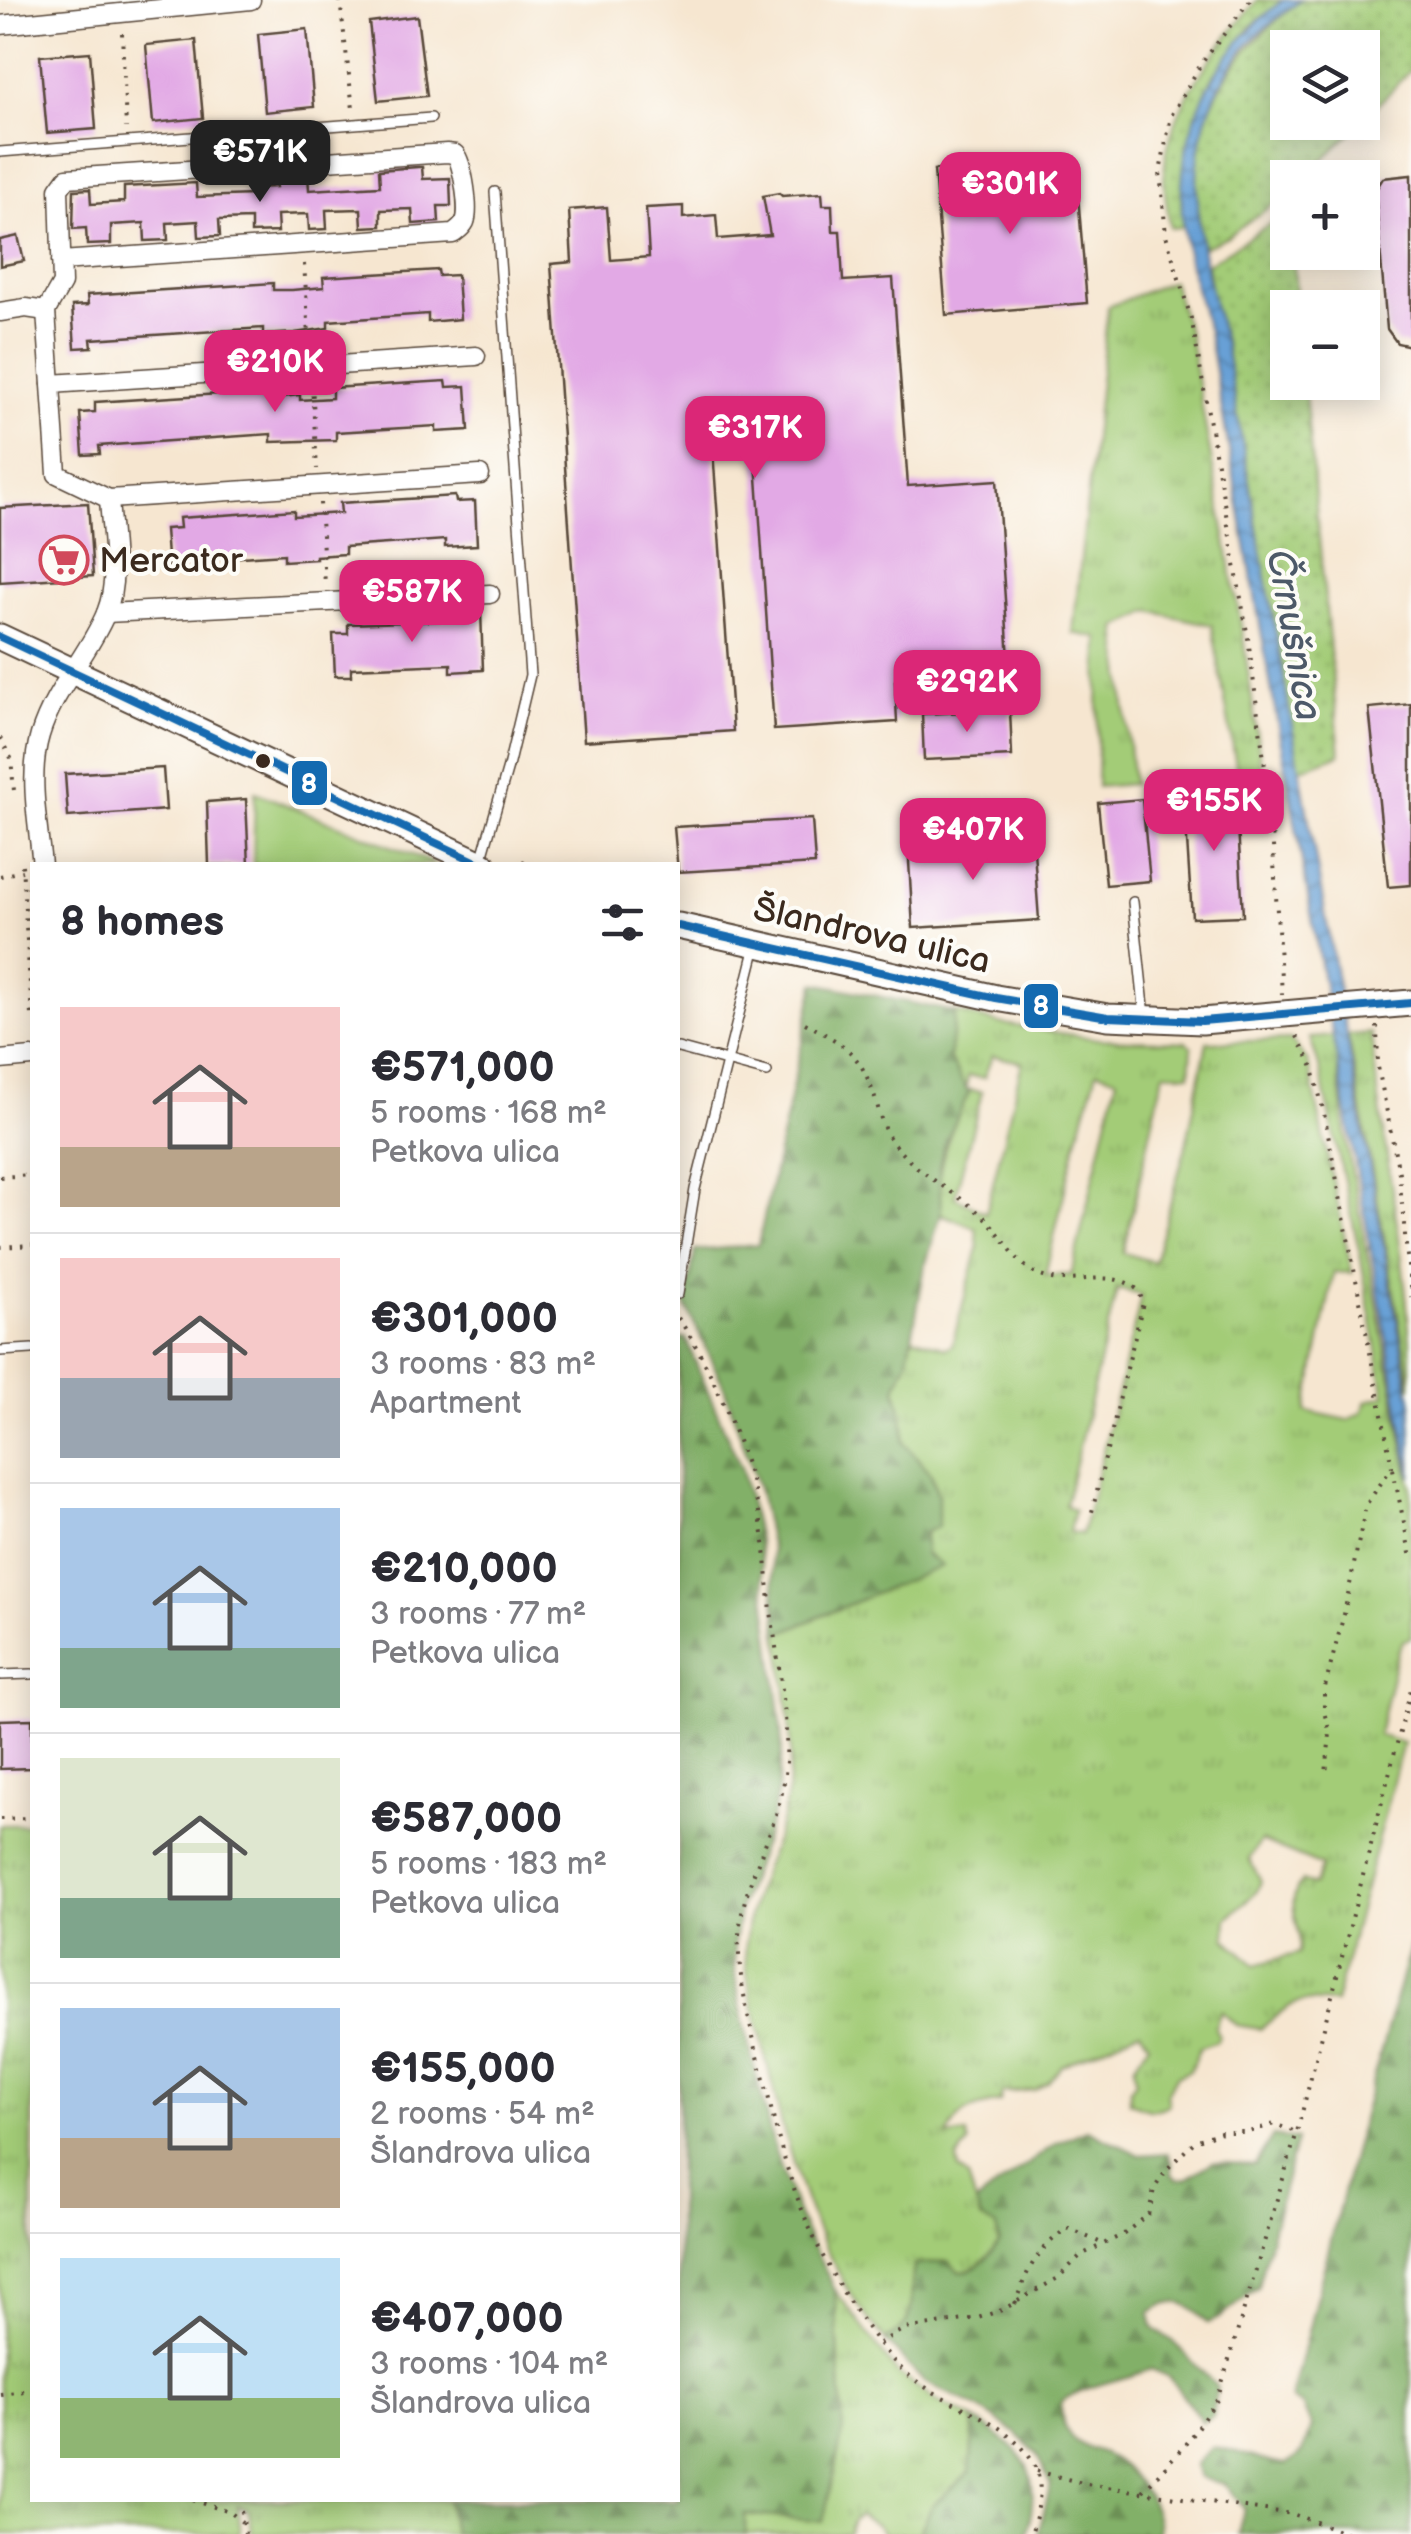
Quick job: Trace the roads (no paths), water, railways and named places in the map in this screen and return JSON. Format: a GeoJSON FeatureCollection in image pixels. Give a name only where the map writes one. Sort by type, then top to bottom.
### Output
{"type":"FeatureCollection","features":[{"type":"Feature","properties":{"kind":"street"},"geometry":{"type":"LineString","coordinates":[[0,25],[251,0]]}},
{"type":"Feature","properties":{"kind":"street"},"geometry":{"type":"LineString","coordinates":[[61,261],[453,234],[463,227],[466,218],[460,158],[447,154],[66,178],[59,189],[61,261],[62,283],[46,311],[57,474],[109,499],[480,474]]}},
{"type":"Feature","properties":{"kind":"street"},"geometry":{"type":"LineString","coordinates":[[0,312],[26,308],[46,311]]}},
{"type":"Feature","properties":{"kind":"street"},"geometry":{"type":"LineString","coordinates":[[52,384],[476,356]]}},
{"type":"Feature","properties":{"kind":"street"},"geometry":{"type":"LineString","coordinates":[[42,862],[37,749],[49,710],[106,613],[113,587],[109,499]]}},
{"type":"Feature","properties":{"kind":"street"},"geometry":{"type":"LineString","coordinates":[[106,613],[490,594]]}},
{"type":"Feature","properties":{"kind":"street"},"geometry":{"type":"LineString","coordinates":[[0,637],[478,862]]}},
{"type":"Feature","properties":{"kind":"street","name":"Šlandrova ulica"},"geometry":{"type":"LineString","coordinates":[[680,926],[996,998],[1108,1017],[1202,1021],[1411,1003]]}},
{"type":"Feature","properties":{"kind":"street"},"geometry":{"type":"LineString","coordinates":[[0,1060],[30,1057]]}},
{"type":"Feature","properties":{"kind":"lane"},"geometry":{"type":"LineString","coordinates":[[0,152],[431,118]]}},
{"type":"Feature","properties":{"kind":"lane"},"geometry":{"type":"LineString","coordinates":[[483,862],[530,675],[495,192]]}},
{"type":"Feature","properties":{"kind":"lane"},"geometry":{"type":"LineString","coordinates":[[1133,902],[1145,1018]]}},
{"type":"Feature","properties":{"kind":"lane"},"geometry":{"type":"LineString","coordinates":[[680,1282],[695,1189],[756,944]]}},
{"type":"Feature","properties":{"kind":"lane"},"geometry":{"type":"LineString","coordinates":[[680,1049],[767,1072]]}},
{"type":"Feature","properties":{"kind":"lane"},"geometry":{"type":"LineString","coordinates":[[0,1351],[30,1349]]}},
{"type":"Feature","properties":{"kind":"lane"},"geometry":{"type":"LineString","coordinates":[[0,1674],[30,1674]]}},
{"type":"Feature","properties":{"kind":"water","name":"Črnušnica"},"geometry":{"type":"Polygon","coordinates":[[[1283,0],[1301,0],[1253,39],[1227,73],[1210,109],[1200,147],[1199,226],[1225,345],[1411,1400],[1411,1477],[1208,331],[1183,227],[1185,160],[1202,100],[1235,46],[1283,0]]]}},
{"type":"Feature","properties":{"kind":"place","name":"Mercator"},"geometry":{"type":"Point","coordinates":[64,560]}}]}
